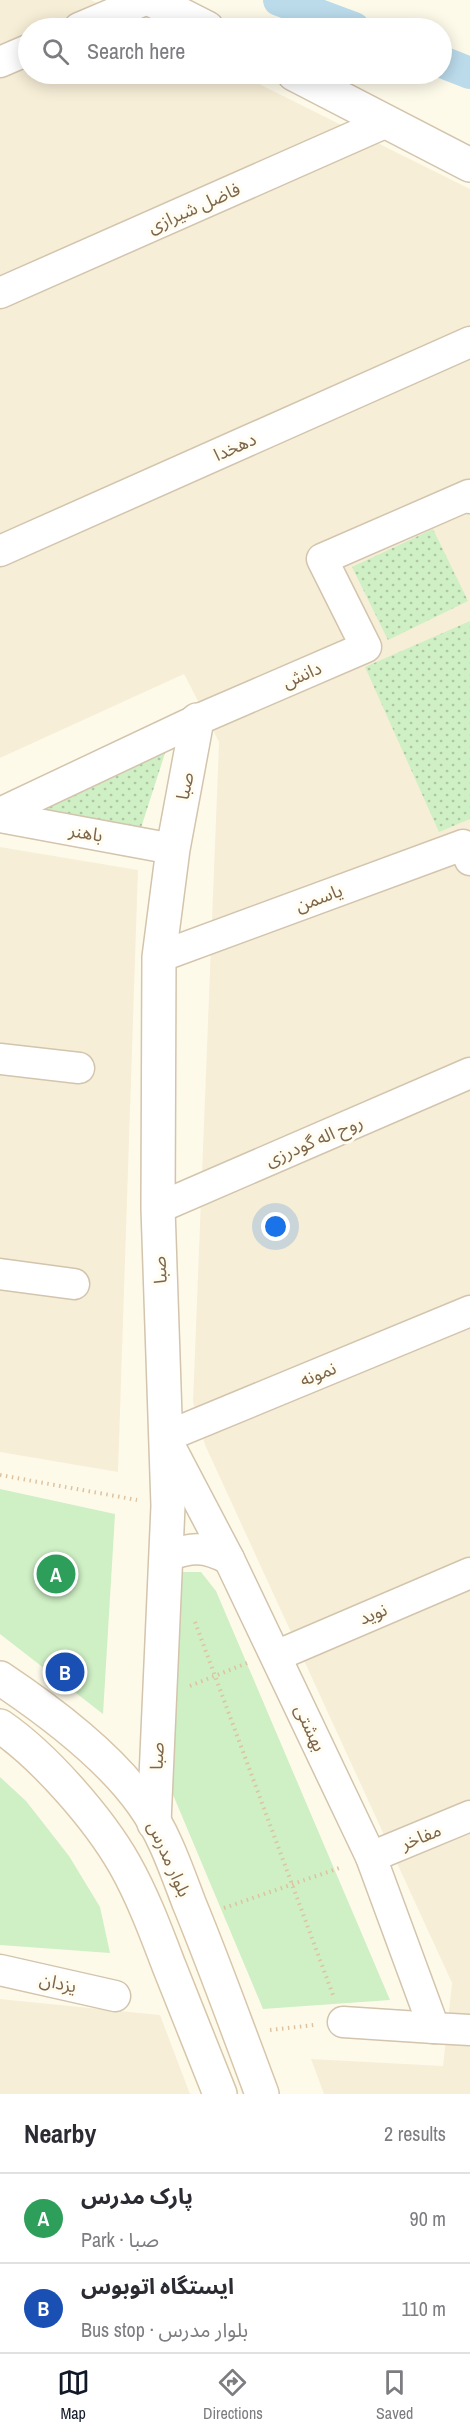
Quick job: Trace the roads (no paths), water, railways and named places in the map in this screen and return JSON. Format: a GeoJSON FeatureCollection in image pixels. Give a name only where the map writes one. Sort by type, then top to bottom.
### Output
{"type":"FeatureCollection","features":[{"type":"Feature","properties":{"kind":"street"},"geometry":{"type":"LineString","coordinates":[[103,18],[145,0]]}},
{"type":"Feature","properties":{"kind":"street"},"geometry":{"type":"LineString","coordinates":[[152,0],[187,18]]}},
{"type":"Feature","properties":{"kind":"street"},"geometry":{"type":"LineString","coordinates":[[0,62],[18,54]]}},
{"type":"Feature","properties":{"kind":"street"},"geometry":{"type":"LineString","coordinates":[[313,84],[470,165]]}},
{"type":"Feature","properties":{"kind":"street","name":"فاضل شیرازی"},"geometry":{"type":"LineString","coordinates":[[0,293],[387,122]]}},
{"type":"Feature","properties":{"kind":"street","name":"دهخدا"},"geometry":{"type":"LineString","coordinates":[[0,551],[470,342]]}},
{"type":"Feature","properties":{"kind":"street","name":"دانش"},"geometry":{"type":"LineString","coordinates":[[0,813],[197,720],[366,647],[322,559],[469,495],[470,498]]}},
{"type":"Feature","properties":{"kind":"street","name":"صبا"},"geometry":{"type":"LineString","coordinates":[[154,1823],[168,1506],[158,1208],[159,957],[173,849],[197,720]]}},
{"type":"Feature","properties":{"kind":"street","name":"باهنر"},"geometry":{"type":"LineString","coordinates":[[0,817],[173,849]]}},
{"type":"Feature","properties":{"kind":"street","name":"یاسمن"},"geometry":{"type":"LineString","coordinates":[[159,957],[463,845],[470,860]]}},
{"type":"Feature","properties":{"kind":"street"},"geometry":{"type":"LineString","coordinates":[[0,1059],[79,1068]]}},
{"type":"Feature","properties":{"kind":"street","name":"روح اله گودرزی"},"geometry":{"type":"LineString","coordinates":[[158,1208],[470,1073]]}},
{"type":"Feature","properties":{"kind":"street"},"geometry":{"type":"LineString","coordinates":[[0,1274],[74,1284]]}},
{"type":"Feature","properties":{"kind":"street","name":"نمونه"},"geometry":{"type":"LineString","coordinates":[[165,1437],[470,1311]]}},
{"type":"Feature","properties":{"kind":"street","name":"بهشتی"},"geometry":{"type":"LineString","coordinates":[[165,1437],[229,1558],[371,1857],[434,2028]]}},
{"type":"Feature","properties":{"kind":"street"},"geometry":{"type":"LineString","coordinates":[[166,1556],[188,1548],[212,1550],[229,1558]]}},
{"type":"Feature","properties":{"kind":"street","name":"نوید"},"geometry":{"type":"LineString","coordinates":[[275,1654],[470,1573]]}},
{"type":"Feature","properties":{"kind":"street","name":"بلوار مدرس"},"geometry":{"type":"LineString","coordinates":[[0,1678],[32,1699],[91,1749],[144,1804],[166,1846],[196,1919],[262,2094]]}},
{"type":"Feature","properties":{"kind":"street"},"geometry":{"type":"LineString","coordinates":[[0,1726],[30,1750],[61,1781],[124,1862],[160,1941],[220,2094]]}},
{"type":"Feature","properties":{"kind":"street","name":"مفاخر"},"geometry":{"type":"LineString","coordinates":[[371,1857],[470,1816]]}},
{"type":"Feature","properties":{"kind":"street","name":"یزدان"},"geometry":{"type":"LineString","coordinates":[[0,1970],[116,1996]]}},
{"type":"Feature","properties":{"kind":"street"},"geometry":{"type":"LineString","coordinates":[[343,2022],[470,2030]]}},
{"type":"Feature","properties":{"kind":"street"},"geometry":{"type":"LineString","coordinates":[[202,2049],[239,2034]]}},
{"type":"Feature","properties":{"kind":"waterway"},"geometry":{"type":"LineString","coordinates":[[279,0],[327,18]]}},
{"type":"Feature","properties":{"kind":"waterway"},"geometry":{"type":"LineString","coordinates":[[452,66],[470,73]]}},
{"type":"Feature","properties":{"kind":"place","name":"پارک مدرس"},"geometry":{"type":"Point","coordinates":[56,1574]}},
{"type":"Feature","properties":{"kind":"place","name":"ایستگاه اتوبوس"},"geometry":{"type":"Point","coordinates":[65,1672]}}]}
